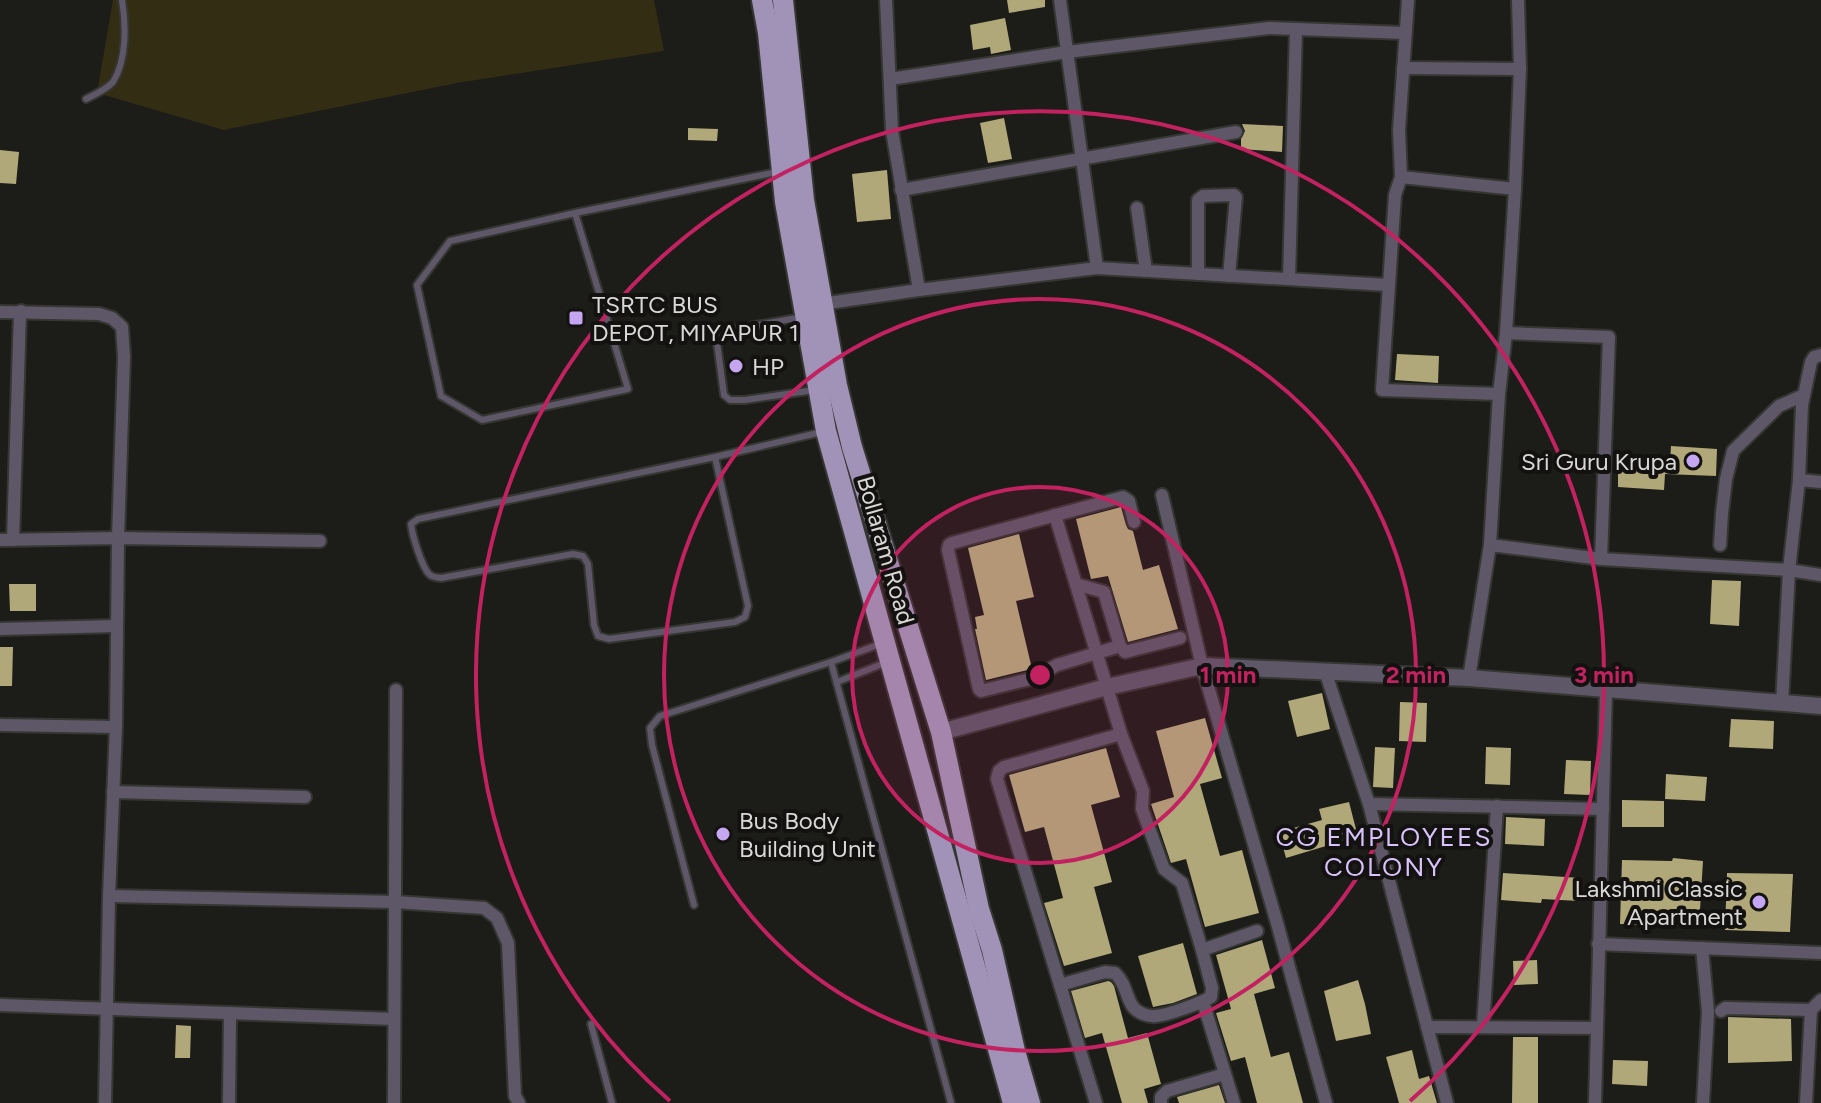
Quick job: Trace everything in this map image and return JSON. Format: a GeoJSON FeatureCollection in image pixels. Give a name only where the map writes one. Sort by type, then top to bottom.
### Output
{"type":"FeatureCollection","features":[{"type":"Feature","properties":{"kind":"main road","name":"Bollaram Road"},"geometry":{"type":"LineString","coordinates":[[762,0],[791,170],[804,200],[818,389],[826,431],[1013,1103]]}},
{"type":"Feature","properties":{"kind":"main road","name":"Bollaram Road"},"geometry":{"type":"LineString","coordinates":[[783,0],[791,170]]}},
{"type":"Feature","properties":{"kind":"main road","name":"Bollaram Road"},"geometry":{"type":"LineString","coordinates":[[813,310],[837,385],[852,447],[941,732],[979,909],[1030,1103]]}},
{"type":"Feature","properties":{"kind":"street"},"geometry":{"type":"LineString","coordinates":[[886,0],[892,131],[919,290]]}},
{"type":"Feature","properties":{"kind":"street"},"geometry":{"type":"LineString","coordinates":[[1060,0],[1097,268]]}},
{"type":"Feature","properties":{"kind":"street"},"geometry":{"type":"LineString","coordinates":[[1408,0],[1399,130],[1401,177],[1395,195],[1382,390],[1499,394]]}},
{"type":"Feature","properties":{"kind":"street"},"geometry":{"type":"LineString","coordinates":[[1469,678],[1490,545],[1506,333],[1520,69],[1518,0]]}},
{"type":"Feature","properties":{"kind":"street"},"geometry":{"type":"LineString","coordinates":[[890,79],[1067,52],[1269,28],[1405,33]]}},
{"type":"Feature","properties":{"kind":"street"},"geometry":{"type":"LineString","coordinates":[[1289,279],[1296,29]]}},
{"type":"Feature","properties":{"kind":"street"},"geometry":{"type":"LineString","coordinates":[[1403,68],[1520,69]]}},
{"type":"Feature","properties":{"kind":"street"},"geometry":{"type":"LineString","coordinates":[[901,190],[1236,132]]}},
{"type":"Feature","properties":{"kind":"street"},"geometry":{"type":"LineString","coordinates":[[1401,177],[1515,189]]}},
{"type":"Feature","properties":{"kind":"street"},"geometry":{"type":"LineString","coordinates":[[1198,274],[1198,200],[1203,196],[1234,195],[1229,276]]}},
{"type":"Feature","properties":{"kind":"street"},"geometry":{"type":"LineString","coordinates":[[1137,208],[1146,271]]}},
{"type":"Feature","properties":{"kind":"street"},"geometry":{"type":"LineString","coordinates":[[813,310],[919,290],[1097,268],[1388,285]]}},
{"type":"Feature","properties":{"kind":"street"},"geometry":{"type":"LineString","coordinates":[[0,312],[99,314],[112,318],[122,327],[124,357],[116,727],[105,1103]]}},
{"type":"Feature","properties":{"kind":"street"},"geometry":{"type":"LineString","coordinates":[[20,312],[7,540],[320,541]]}},
{"type":"Feature","properties":{"kind":"street"},"geometry":{"type":"LineString","coordinates":[[1506,333],[1609,337],[1601,559]]}},
{"type":"Feature","properties":{"kind":"street"},"geometry":{"type":"LineString","coordinates":[[1782,704],[1802,405],[1811,362],[1821,355]]}},
{"type":"Feature","properties":{"kind":"street"},"geometry":{"type":"LineString","coordinates":[[1720,545],[1730,455],[1779,406],[1804,395]]}},
{"type":"Feature","properties":{"kind":"street"},"geometry":{"type":"LineString","coordinates":[[1799,480],[1821,482]]}},
{"type":"Feature","properties":{"kind":"street"},"geometry":{"type":"LineString","coordinates":[[1162,495],[1202,666],[1326,1103]]}},
{"type":"Feature","properties":{"kind":"street"},"geometry":{"type":"LineString","coordinates":[[1120,646],[1057,665],[1034,678],[981,691],[948,550],[949,545],[1123,497],[1129,501],[1134,522]]}},
{"type":"Feature","properties":{"kind":"street"},"geometry":{"type":"LineString","coordinates":[[1055,515],[1121,734],[1143,791],[1142,809],[1164,869],[1182,883],[1212,988],[1211,997],[1203,1002],[1155,1017],[1142,1014],[1133,1006],[1123,981],[1115,973],[1105,972],[1060,985]]}},
{"type":"Feature","properties":{"kind":"street"},"geometry":{"type":"LineString","coordinates":[[1490,545],[1601,559],[1789,570],[1821,575]]}},
{"type":"Feature","properties":{"kind":"street"},"geometry":{"type":"LineString","coordinates":[[1076,584],[1104,592],[1120,646],[1125,652],[1180,638]]}},
{"type":"Feature","properties":{"kind":"street"},"geometry":{"type":"LineString","coordinates":[[0,629],[116,626]]}},
{"type":"Feature","properties":{"kind":"street"},"geometry":{"type":"LineString","coordinates":[[941,732],[1107,687],[1202,666],[1469,678],[1821,706]]}},
{"type":"Feature","properties":{"kind":"street"},"geometry":{"type":"LineString","coordinates":[[1325,671],[1369,804],[1447,1103]]}},
{"type":"Feature","properties":{"kind":"street"},"geometry":{"type":"LineString","coordinates":[[1595,1103],[1606,689]]}},
{"type":"Feature","properties":{"kind":"street"},"geometry":{"type":"LineString","coordinates":[[394,1103],[396,690]]}},
{"type":"Feature","properties":{"kind":"street"},"geometry":{"type":"LineString","coordinates":[[0,725],[116,727]]}},
{"type":"Feature","properties":{"kind":"street"},"geometry":{"type":"LineString","coordinates":[[1096,1103],[997,779],[1004,767],[1121,734]]}},
{"type":"Feature","properties":{"kind":"street"},"geometry":{"type":"LineString","coordinates":[[113,792],[305,797]]}},
{"type":"Feature","properties":{"kind":"street"},"geometry":{"type":"LineString","coordinates":[[1369,804],[1603,809]]}},
{"type":"Feature","properties":{"kind":"street"},"geometry":{"type":"LineString","coordinates":[[1483,1027],[1497,806]]}},
{"type":"Feature","properties":{"kind":"street"},"geometry":{"type":"LineString","coordinates":[[109,896],[395,902],[484,908],[497,918],[508,943],[515,1096],[519,1103]]}},
{"type":"Feature","properties":{"kind":"street"},"geometry":{"type":"LineString","coordinates":[[1202,950],[1257,931]]}},
{"type":"Feature","properties":{"kind":"street"},"geometry":{"type":"LineString","coordinates":[[1598,944],[1821,953]]}},
{"type":"Feature","properties":{"kind":"street"},"geometry":{"type":"LineString","coordinates":[[1702,948],[1708,1012],[1703,1103]]}},
{"type":"Feature","properties":{"kind":"street"},"geometry":{"type":"LineString","coordinates":[[1806,1103],[1811,1010],[1821,1000]]}},
{"type":"Feature","properties":{"kind":"street"},"geometry":{"type":"LineString","coordinates":[[1203,1002],[1234,1103]]}},
{"type":"Feature","properties":{"kind":"street"},"geometry":{"type":"LineString","coordinates":[[0,1005],[394,1019]]}},
{"type":"Feature","properties":{"kind":"street"},"geometry":{"type":"LineString","coordinates":[[1721,1011],[1725,1008],[1811,1010]]}},
{"type":"Feature","properties":{"kind":"street"},"geometry":{"type":"LineString","coordinates":[[229,1103],[230,1013]]}},
{"type":"Feature","properties":{"kind":"street"},"geometry":{"type":"LineString","coordinates":[[1427,1027],[1597,1028]]}},
{"type":"Feature","properties":{"kind":"street"},"geometry":{"type":"LineString","coordinates":[[1161,1103],[1161,1097],[1167,1091],[1225,1074]]}},
{"type":"Feature","properties":{"kind":"lane"},"geometry":{"type":"LineString","coordinates":[[86,99],[112,84],[122,61],[125,17],[122,0]]}},
{"type":"Feature","properties":{"kind":"lane"},"geometry":{"type":"LineString","coordinates":[[575,213],[628,389],[482,420],[441,396],[417,285],[450,241],[575,213],[791,170]]}},
{"type":"Feature","properties":{"kind":"lane"},"geometry":{"type":"LineString","coordinates":[[813,310],[733,329],[718,335],[717,343],[724,395],[730,400],[818,389]]}},
{"type":"Feature","properties":{"kind":"lane"},"geometry":{"type":"LineString","coordinates":[[715,457],[748,606],[745,617],[735,622],[609,639],[598,636],[594,625],[588,564],[583,556],[573,554],[433,577],[427,572],[412,532],[411,524],[418,519],[826,431]]}},
{"type":"Feature","properties":{"kind":"lane"},"geometry":{"type":"LineString","coordinates":[[694,905],[650,728],[660,716],[831,662],[888,652]]}},
{"type":"Feature","properties":{"kind":"lane"},"geometry":{"type":"LineString","coordinates":[[837,682],[888,652]]}},
{"type":"Feature","properties":{"kind":"lane"},"geometry":{"type":"LineString","coordinates":[[831,662],[951,1103]]}},
{"type":"Feature","properties":{"kind":"lane"},"geometry":{"type":"LineString","coordinates":[[591,1024],[612,1103]]}},
{"type":"Feature","properties":{"kind":"shaded area"},"geometry":{"type":"Polygon","coordinates":[[[113,0],[654,0],[664,51],[457,83],[224,130],[97,93],[113,0]]]}},
{"type":"Feature","properties":{"kind":"building"},"geometry":{"type":"Polygon","coordinates":[[[1007,0],[1045,0],[1045,7],[1009,13],[1007,0]]]}},
{"type":"Feature","properties":{"kind":"building"},"geometry":{"type":"Polygon","coordinates":[[[1005,18],[1011,50],[991,54],[990,47],[973,50],[970,25],[1005,18]]]}},
{"type":"Feature","properties":{"kind":"building"},"geometry":{"type":"Polygon","coordinates":[[[1004,118],[1012,159],[988,163],[980,123],[1004,118]]]}},
{"type":"Feature","properties":{"kind":"building"},"geometry":{"type":"Polygon","coordinates":[[[1242,124],[1283,126],[1282,152],[1241,149],[1245,131],[1242,124]]]}},
{"type":"Feature","properties":{"kind":"building"},"geometry":{"type":"Polygon","coordinates":[[[688,128],[718,129],[717,141],[688,140],[688,128]]]}},
{"type":"Feature","properties":{"kind":"building"},"geometry":{"type":"Polygon","coordinates":[[[0,150],[19,152],[16,184],[0,183],[0,150]]]}},
{"type":"Feature","properties":{"kind":"building"},"geometry":{"type":"Polygon","coordinates":[[[887,170],[891,219],[857,222],[852,174],[887,170]]]}},
{"type":"Feature","properties":{"kind":"building"},"geometry":{"type":"Polygon","coordinates":[[[1397,354],[1439,356],[1438,383],[1395,380],[1397,354]]]}},
{"type":"Feature","properties":{"kind":"building"},"geometry":{"type":"Polygon","coordinates":[[[1671,446],[1717,449],[1716,476],[1665,474],[1664,490],[1618,487],[1618,460],[1670,463],[1671,446]]]}},
{"type":"Feature","properties":{"kind":"building"},"geometry":{"type":"Polygon","coordinates":[[[1121,507],[1128,529],[1133,531],[1143,570],[1159,565],[1178,629],[1128,642],[1108,576],[1091,579],[1076,519],[1121,507]]]}},
{"type":"Feature","properties":{"kind":"building"},"geometry":{"type":"Polygon","coordinates":[[[1019,534],[1034,597],[1016,601],[1032,669],[986,680],[975,629],[975,617],[984,615],[968,548],[1019,534]]]}},
{"type":"Feature","properties":{"kind":"building"},"geometry":{"type":"Polygon","coordinates":[[[1712,580],[1741,581],[1739,626],[1710,624],[1712,580]]]}},
{"type":"Feature","properties":{"kind":"building"},"geometry":{"type":"Polygon","coordinates":[[[9,584],[36,584],[36,611],[10,611],[9,584]]]}},
{"type":"Feature","properties":{"kind":"building"},"geometry":{"type":"Polygon","coordinates":[[[0,647],[13,647],[12,686],[0,686],[0,647]]]}},
{"type":"Feature","properties":{"kind":"building"},"geometry":{"type":"Polygon","coordinates":[[[1322,693],[1330,729],[1297,737],[1288,701],[1322,693]]]}},
{"type":"Feature","properties":{"kind":"building"},"geometry":{"type":"Polygon","coordinates":[[[1400,702],[1427,703],[1426,742],[1399,741],[1400,702]]]}},
{"type":"Feature","properties":{"kind":"building"},"geometry":{"type":"Polygon","coordinates":[[[1205,718],[1222,778],[1200,784],[1220,856],[1242,850],[1259,913],[1205,927],[1186,859],[1171,863],[1151,804],[1174,797],[1156,731],[1205,718]]]}},
{"type":"Feature","properties":{"kind":"building"},"geometry":{"type":"Polygon","coordinates":[[[1731,719],[1774,721],[1773,749],[1729,747],[1731,719]]]}},
{"type":"Feature","properties":{"kind":"building"},"geometry":{"type":"Polygon","coordinates":[[[1375,747],[1395,748],[1393,788],[1373,787],[1375,747]]]}},
{"type":"Feature","properties":{"kind":"building"},"geometry":{"type":"Polygon","coordinates":[[[1486,747],[1511,748],[1510,785],[1485,784],[1486,747]]]}},
{"type":"Feature","properties":{"kind":"building"},"geometry":{"type":"Polygon","coordinates":[[[1106,748],[1120,797],[1091,805],[1112,882],[1094,887],[1112,953],[1064,966],[1044,903],[1063,898],[1044,827],[1025,832],[1009,775],[1106,748]]]}},
{"type":"Feature","properties":{"kind":"building"},"geometry":{"type":"Polygon","coordinates":[[[1566,760],[1591,761],[1590,795],[1564,794],[1566,760]]]}},
{"type":"Feature","properties":{"kind":"building"},"geometry":{"type":"Polygon","coordinates":[[[1666,774],[1707,777],[1705,801],[1665,799],[1666,774]]]}},
{"type":"Feature","properties":{"kind":"building"},"geometry":{"type":"Polygon","coordinates":[[[1622,800],[1664,801],[1664,827],[1622,827],[1622,800]]]}},
{"type":"Feature","properties":{"kind":"building"},"geometry":{"type":"Polygon","coordinates":[[[1349,802],[1358,837],[1286,858],[1279,832],[1322,820],[1319,809],[1349,802]]]}},
{"type":"Feature","properties":{"kind":"building"},"geometry":{"type":"Polygon","coordinates":[[[1506,817],[1545,819],[1544,846],[1505,844],[1506,817]]]}},
{"type":"Feature","properties":{"kind":"building"},"geometry":{"type":"Polygon","coordinates":[[[1673,858],[1703,861],[1699,926],[1620,924],[1622,860],[1672,861],[1673,858]]]}},
{"type":"Feature","properties":{"kind":"building"},"geometry":{"type":"Polygon","coordinates":[[[1503,873],[1581,878],[1579,901],[1542,899],[1541,903],[1501,900],[1503,873]]]}},
{"type":"Feature","properties":{"kind":"building","name":"Lakshmi Classic Apartment"},"geometry":{"type":"Polygon","coordinates":[[[1727,873],[1793,874],[1790,932],[1725,930],[1727,873]]]}},
{"type":"Feature","properties":{"kind":"building"},"geometry":{"type":"Polygon","coordinates":[[[1262,940],[1275,988],[1254,994],[1271,1057],[1289,1052],[1303,1103],[1257,1103],[1245,1057],[1231,1061],[1216,1013],[1231,1009],[1216,955],[1262,940]]]}},
{"type":"Feature","properties":{"kind":"building"},"geometry":{"type":"Polygon","coordinates":[[[1183,943],[1197,994],[1153,1007],[1138,956],[1183,943]]]}},
{"type":"Feature","properties":{"kind":"building"},"geometry":{"type":"Polygon","coordinates":[[[1537,960],[1538,984],[1514,985],[1513,961],[1537,960]]]}},
{"type":"Feature","properties":{"kind":"building"},"geometry":{"type":"Polygon","coordinates":[[[1358,980],[1371,1034],[1336,1041],[1324,991],[1358,980]]]}},
{"type":"Feature","properties":{"kind":"building"},"geometry":{"type":"Polygon","coordinates":[[[1108,981],[1114,986],[1128,1038],[1147,1033],[1161,1084],[1144,1089],[1148,1103],[1122,1103],[1102,1033],[1085,1038],[1071,991],[1108,981]]]}},
{"type":"Feature","properties":{"kind":"building"},"geometry":{"type":"Polygon","coordinates":[[[1728,1017],[1791,1019],[1792,1061],[1728,1063],[1728,1017]]]}},
{"type":"Feature","properties":{"kind":"building"},"geometry":{"type":"Polygon","coordinates":[[[176,1025],[191,1026],[190,1058],[175,1058],[176,1025]]]}},
{"type":"Feature","properties":{"kind":"building"},"geometry":{"type":"Polygon","coordinates":[[[1513,1037],[1538,1037],[1538,1103],[1512,1103],[1513,1037]]]}},
{"type":"Feature","properties":{"kind":"building"},"geometry":{"type":"Polygon","coordinates":[[[1412,1050],[1419,1079],[1429,1076],[1437,1103],[1399,1103],[1386,1057],[1412,1050]]]}},
{"type":"Feature","properties":{"kind":"building"},"geometry":{"type":"Polygon","coordinates":[[[1613,1060],[1648,1061],[1647,1086],[1612,1084],[1613,1060]]]}},
{"type":"Feature","properties":{"kind":"building"},"geometry":{"type":"Polygon","coordinates":[[[1219,1085],[1225,1103],[1179,1103],[1177,1097],[1219,1085]]]}},
{"type":"Feature","properties":{"kind":"place","name":"TSRTC BUS DEPOT, MIYAPUR 1"},"geometry":{"type":"Point","coordinates":[576,318]}},
{"type":"Feature","properties":{"kind":"place","name":"HP"},"geometry":{"type":"Point","coordinates":[736,366]}},
{"type":"Feature","properties":{"kind":"place","name":"Sri Guru Krupa"},"geometry":{"type":"Point","coordinates":[1693,461]}},
{"type":"Feature","properties":{"kind":"place","name":"Bus Body Building Unit"},"geometry":{"type":"Point","coordinates":[723,834]}},
{"type":"Feature","properties":{"kind":"place","name":"Lakshmi Classic Apartment"},"geometry":{"type":"Point","coordinates":[1759,902]}},
{"type":"Feature","properties":{"kind":"district","name":"CG EMPLOYEES COLONY"},"geometry":{"type":"Point","coordinates":[1384,852]}}]}
